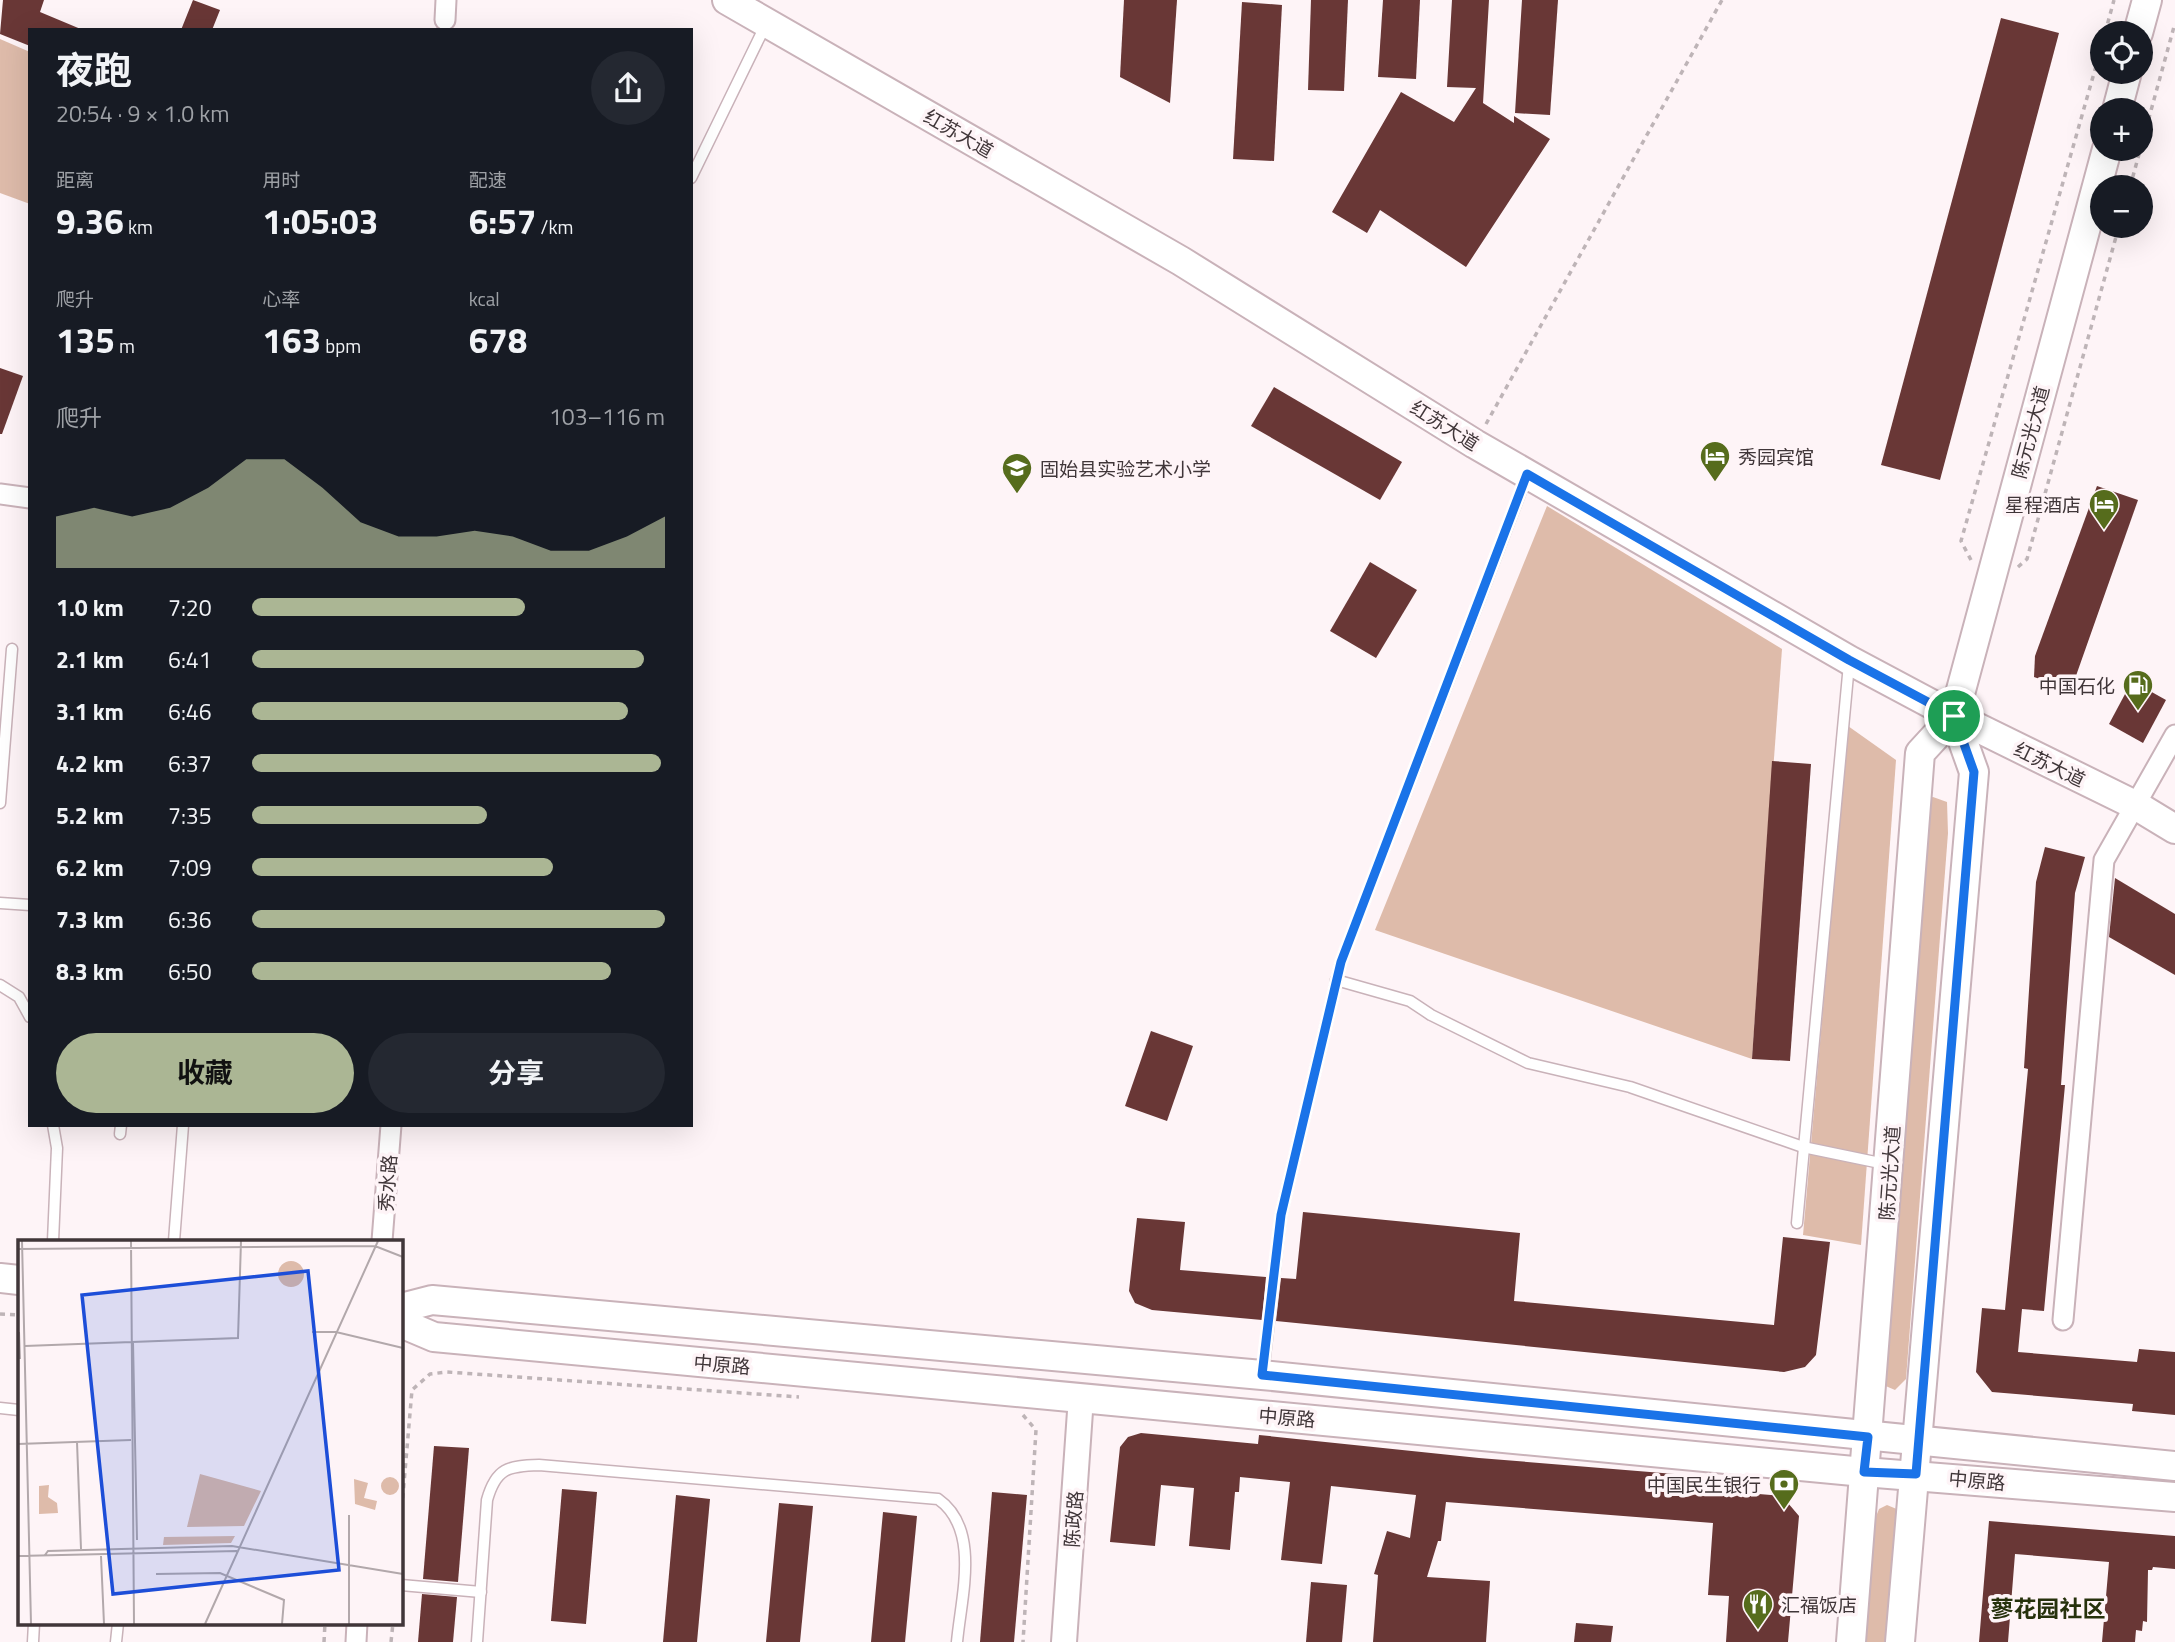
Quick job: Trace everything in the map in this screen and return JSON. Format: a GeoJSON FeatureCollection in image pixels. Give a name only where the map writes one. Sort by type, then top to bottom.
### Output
{"type":"FeatureCollection","features":[{"type":"Feature","properties":{"kind":"main road","name":"红苏大道"},"geometry":{"type":"LineString","coordinates":[[727,0],[1181,261],[1475,444],[1849,660],[1954,716],[2137,806],[2175,830]]}},
{"type":"Feature","properties":{"kind":"main road"},"geometry":{"type":"LineString","coordinates":[[2141,21],[2147,0]]}},
{"type":"Feature","properties":{"kind":"main road","name":"陈元光大道"},"geometry":{"type":"LineString","coordinates":[[1851,1642],[1920,753],[1954,716],[2104,161]]}},
{"type":"Feature","properties":{"kind":"main road"},"geometry":{"type":"LineString","coordinates":[[1900,1642],[1974,772],[1954,716]]}},
{"type":"Feature","properties":{"kind":"main road"},"geometry":{"type":"LineString","coordinates":[[0,1278],[18,1280]]}},
{"type":"Feature","properties":{"kind":"main road","name":"中原路"},"geometry":{"type":"LineString","coordinates":[[402,1308],[432,1300],[1262,1375],[1918,1443],[2175,1466]]}},
{"type":"Feature","properties":{"kind":"main road","name":"中原路"},"geometry":{"type":"LineString","coordinates":[[402,1323],[433,1337],[1864,1472],[1916,1474],[2175,1497]]}},
{"type":"Feature","properties":{"kind":"street"},"geometry":{"type":"LineString","coordinates":[[445,20],[446,0]]}},
{"type":"Feature","properties":{"kind":"street"},"geometry":{"type":"LineString","coordinates":[[0,494],[28,498]]}},
{"type":"Feature","properties":{"kind":"street"},"geometry":{"type":"LineString","coordinates":[[2063,1320],[2104,860],[2175,735]]}},
{"type":"Feature","properties":{"kind":"street","name":"秀水路"},"geometry":{"type":"LineString","coordinates":[[383,1240],[391,1127]]}},
{"type":"Feature","properties":{"kind":"street","name":"陈政路"},"geometry":{"type":"LineString","coordinates":[[1064,1642],[1082,1397]]}},
{"type":"Feature","properties":{"kind":"street"},"geometry":{"type":"LineString","coordinates":[[356,1642],[357,1624]]}},
{"type":"Feature","properties":{"kind":"lane"},"geometry":{"type":"LineString","coordinates":[[693,174],[766,23]]}},
{"type":"Feature","properties":{"kind":"lane"},"geometry":{"type":"LineString","coordinates":[[1262,1375],[1281,1215],[1336,980],[1527,474]]}},
{"type":"Feature","properties":{"kind":"lane"},"geometry":{"type":"LineString","coordinates":[[0,803],[12,649]]}},
{"type":"Feature","properties":{"kind":"lane"},"geometry":{"type":"LineString","coordinates":[[1797,1223],[1849,660]]}},
{"type":"Feature","properties":{"kind":"lane"},"geometry":{"type":"LineString","coordinates":[[0,903],[28,905]]}},
{"type":"Feature","properties":{"kind":"lane"},"geometry":{"type":"LineString","coordinates":[[1336,980],[1410,1000],[1431,1015],[1528,1063],[1630,1087],[1804,1147],[1889,1165]]}},
{"type":"Feature","properties":{"kind":"lane"},"geometry":{"type":"LineString","coordinates":[[0,985],[19,997],[28,1013]]}},
{"type":"Feature","properties":{"kind":"lane"},"geometry":{"type":"LineString","coordinates":[[53,1127],[57,1148],[53,1240]]}},
{"type":"Feature","properties":{"kind":"lane"},"geometry":{"type":"LineString","coordinates":[[174,1240],[183,1127]]}},
{"type":"Feature","properties":{"kind":"lane"},"geometry":{"type":"LineString","coordinates":[[0,1408],[18,1410]]}},
{"type":"Feature","properties":{"kind":"lane"},"geometry":{"type":"LineString","coordinates":[[477,1642],[487,1500],[495,1477],[506,1469],[522,1466],[938,1499],[953,1509],[961,1527],[965,1552],[957,1642]]}},
{"type":"Feature","properties":{"kind":"lane"},"geometry":{"type":"LineString","coordinates":[[402,1585],[481,1592]]}},
{"type":"Feature","properties":{"kind":"lane"},"geometry":{"type":"LineString","coordinates":[[33,1642],[34,1624]]}},
{"type":"Feature","properties":{"kind":"lane"},"geometry":{"type":"LineString","coordinates":[[116,1642],[118,1624]]}},
{"type":"Feature","properties":{"kind":"path"},"geometry":{"type":"LineString","coordinates":[[1475,444],[1722,0]]}},
{"type":"Feature","properties":{"kind":"path"},"geometry":{"type":"LineString","coordinates":[[2109,21],[2115,0]]}},
{"type":"Feature","properties":{"kind":"path"},"geometry":{"type":"LineString","coordinates":[[2133,175],[2175,23]]}},
{"type":"Feature","properties":{"kind":"path"},"geometry":{"type":"LineString","coordinates":[[1987,591],[1961,541],[2091,84]]}},
{"type":"Feature","properties":{"kind":"path"},"geometry":{"type":"LineString","coordinates":[[2017,567],[2027,559],[2116,238]]}},
{"type":"Feature","properties":{"kind":"path"},"geometry":{"type":"LineString","coordinates":[[0,1314],[18,1315]]}},
{"type":"Feature","properties":{"kind":"path"},"geometry":{"type":"LineString","coordinates":[[402,1506],[412,1390],[430,1374],[447,1372],[804,1397]]}},
{"type":"Feature","properties":{"kind":"path"},"geometry":{"type":"LineString","coordinates":[[1011,1411],[1023,1415],[1036,1430],[1023,1642]]}},
{"type":"Feature","properties":{"kind":"path"},"geometry":{"type":"LineString","coordinates":[[324,1642],[325,1624]]}},
{"type":"Feature","properties":{"kind":"path"},"geometry":{"type":"LineString","coordinates":[[391,1642],[393,1624]]}},
{"type":"Feature","properties":{"kind":"shaded area"},"geometry":{"type":"Polygon","coordinates":[[[0,39],[28,51],[28,203],[0,193],[0,39]]]}},
{"type":"Feature","properties":{"kind":"shaded area"},"geometry":{"type":"Polygon","coordinates":[[[1547,506],[1782,649],[1752,1059],[1375,930],[1547,506]]]}},
{"type":"Feature","properties":{"kind":"shaded area"},"geometry":{"type":"Polygon","coordinates":[[[1848,726],[1896,760],[1861,1245],[1803,1235],[1848,726]]]}},
{"type":"Feature","properties":{"kind":"shaded area"},"geometry":{"type":"Polygon","coordinates":[[[1933,797],[1947,802],[1948,833],[1906,1379],[1895,1390],[1881,1384],[1925,799],[1933,797]]]}},
{"type":"Feature","properties":{"kind":"shaded area"},"geometry":{"type":"Polygon","coordinates":[[[1887,1505],[1899,1510],[1892,1642],[1864,1642],[1875,1519],[1879,1509],[1887,1505]]]}},
{"type":"Feature","properties":{"kind":"building"},"geometry":{"type":"Polygon","coordinates":[[[3,0],[44,0],[40,12],[78,28],[28,28],[28,45],[0,34],[3,0]]]}},
{"type":"Feature","properties":{"kind":"building"},"geometry":{"type":"Polygon","coordinates":[[[193,0],[220,10],[213,28],[182,28],[193,0]]]}},
{"type":"Feature","properties":{"kind":"building"},"geometry":{"type":"Polygon","coordinates":[[[1124,0],[1177,0],[1170,103],[1120,77],[1124,0]]]}},
{"type":"Feature","properties":{"kind":"building"},"geometry":{"type":"Polygon","coordinates":[[[1311,0],[1348,0],[1344,91],[1308,90],[1311,0]]]}},
{"type":"Feature","properties":{"kind":"building"},"geometry":{"type":"Polygon","coordinates":[[[1383,0],[1420,0],[1416,79],[1378,77],[1383,0]]]}},
{"type":"Feature","properties":{"kind":"building"},"geometry":{"type":"Polygon","coordinates":[[[1452,0],[1489,0],[1483,103],[1514,123],[1514,116],[1550,139],[1466,267],[1380,210],[1367,233],[1332,212],[1401,92],[1454,122],[1476,88],[1447,87],[1452,0]]]}},
{"type":"Feature","properties":{"kind":"building"},"geometry":{"type":"Polygon","coordinates":[[[1522,0],[1558,0],[1550,115],[1515,113],[1522,0]]]}},
{"type":"Feature","properties":{"kind":"building"},"geometry":{"type":"Polygon","coordinates":[[[1242,2],[1282,5],[1274,161],[1233,159],[1242,2]]]}},
{"type":"Feature","properties":{"kind":"building"},"geometry":{"type":"Polygon","coordinates":[[[2001,18],[2059,33],[1940,480],[1881,465],[2001,18]]]}},
{"type":"Feature","properties":{"kind":"building"},"geometry":{"type":"Polygon","coordinates":[[[0,368],[23,376],[2,434],[0,434],[0,368]]]}},
{"type":"Feature","properties":{"kind":"building"},"geometry":{"type":"Polygon","coordinates":[[[1274,387],[1402,462],[1380,500],[1251,426],[1274,387]]]}},
{"type":"Feature","properties":{"kind":"building"},"geometry":{"type":"Polygon","coordinates":[[[2097,486],[2138,500],[2071,690],[2034,677],[2035,656],[2097,486]]]}},
{"type":"Feature","properties":{"kind":"building"},"geometry":{"type":"Polygon","coordinates":[[[1370,562],[1417,590],[1376,658],[1330,631],[1370,562]]]}},
{"type":"Feature","properties":{"kind":"building","name":"中国石化"},"geometry":{"type":"Polygon","coordinates":[[[2132,681],[2166,700],[2143,743],[2109,724],[2132,681]]]}},
{"type":"Feature","properties":{"kind":"building"},"geometry":{"type":"Polygon","coordinates":[[[1772,761],[1811,764],[1790,1061],[1752,1059],[1772,761]]]}},
{"type":"Feature","properties":{"kind":"building"},"geometry":{"type":"Polygon","coordinates":[[[2045,847],[2085,857],[2075,893],[2061,1085],[2065,1085],[2044,1311],[2022,1309],[2018,1352],[2137,1362],[2139,1349],[2175,1352],[2175,1415],[2132,1411],[2133,1404],[1992,1392],[1976,1372],[1982,1308],[2005,1310],[2028,1069],[2024,1068],[2036,882],[2045,847]]]}},
{"type":"Feature","properties":{"kind":"building"},"geometry":{"type":"Polygon","coordinates":[[[2115,878],[2175,914],[2175,975],[2109,937],[2115,878]]]}},
{"type":"Feature","properties":{"kind":"building"},"geometry":{"type":"Polygon","coordinates":[[[1151,1031],[1193,1046],[1167,1121],[1125,1106],[1151,1031]]]}},
{"type":"Feature","properties":{"kind":"building"},"geometry":{"type":"Polygon","coordinates":[[[1303,1212],[1520,1233],[1514,1301],[1774,1325],[1783,1237],[1830,1242],[1816,1355],[1805,1367],[1784,1372],[1276,1321],[1281,1278],[1296,1279],[1303,1212]]]}},
{"type":"Feature","properties":{"kind":"building"},"geometry":{"type":"Polygon","coordinates":[[[1137,1218],[1185,1222],[1180,1270],[1266,1277],[1262,1320],[1152,1310],[1135,1303],[1129,1291],[1137,1218]]]}},
{"type":"Feature","properties":{"kind":"building"},"geometry":{"type":"Polygon","coordinates":[[[1141,1433],[1258,1444],[1259,1435],[1479,1458],[1699,1476],[1698,1489],[1782,1496],[1799,1516],[1788,1642],[1726,1642],[1729,1596],[1708,1595],[1713,1523],[1446,1502],[1441,1541],[1438,1541],[1427,1577],[1490,1581],[1486,1642],[1373,1642],[1378,1575],[1374,1574],[1387,1531],[1410,1538],[1416,1495],[1331,1486],[1322,1564],[1281,1560],[1290,1482],[1240,1477],[1239,1492],[1235,1492],[1230,1550],[1189,1546],[1194,1488],[1161,1485],[1155,1546],[1110,1542],[1120,1447],[1128,1437],[1141,1433]]]}},
{"type":"Feature","properties":{"kind":"building"},"geometry":{"type":"Polygon","coordinates":[[[434,1446],[469,1448],[458,1582],[423,1579],[434,1446]]]}},
{"type":"Feature","properties":{"kind":"building"},"geometry":{"type":"Polygon","coordinates":[[[562,1489],[597,1492],[586,1624],[551,1621],[562,1489]]]}},
{"type":"Feature","properties":{"kind":"building"},"geometry":{"type":"Polygon","coordinates":[[[992,1492],[1027,1495],[1014,1642],[980,1642],[992,1492]]]}},
{"type":"Feature","properties":{"kind":"building"},"geometry":{"type":"Polygon","coordinates":[[[676,1495],[710,1499],[697,1642],[663,1642],[676,1495]]]}},
{"type":"Feature","properties":{"kind":"building"},"geometry":{"type":"Polygon","coordinates":[[[779,1503],[813,1506],[800,1642],[766,1642],[779,1503]]]}},
{"type":"Feature","properties":{"kind":"building"},"geometry":{"type":"Polygon","coordinates":[[[883,1512],[917,1516],[905,1642],[871,1642],[883,1512]]]}},
{"type":"Feature","properties":{"kind":"building"},"geometry":{"type":"Polygon","coordinates":[[[1989,1521],[2175,1536],[2175,1569],[2153,1567],[2148,1570],[2147,1622],[2143,1621],[2142,1631],[2136,1630],[2135,1642],[2102,1642],[2109,1562],[2015,1554],[2008,1642],[1979,1642],[1989,1521]]]}},
{"type":"Feature","properties":{"kind":"building"},"geometry":{"type":"Polygon","coordinates":[[[1311,1582],[1347,1585],[1342,1642],[1306,1642],[1311,1582]]]}},
{"type":"Feature","properties":{"kind":"building"},"geometry":{"type":"Polygon","coordinates":[[[422,1594],[457,1597],[453,1642],[418,1642],[422,1594]]]}},
{"type":"Feature","properties":{"kind":"building"},"geometry":{"type":"Polygon","coordinates":[[[1576,1623],[1613,1626],[1611,1642],[1574,1642],[1576,1623]]]}},
{"type":"Feature","properties":{"kind":"place","name":"秀园宾馆"},"geometry":{"type":"Point","coordinates":[1715,483]}},
{"type":"Feature","properties":{"kind":"place","name":"固始县实验艺术小学"},"geometry":{"type":"Point","coordinates":[1017,495]}},
{"type":"Feature","properties":{"kind":"place","name":"星程酒店"},"geometry":{"type":"Point","coordinates":[2104,531]}},
{"type":"Feature","properties":{"kind":"place","name":"中国石化"},"geometry":{"type":"Point","coordinates":[2138,712]}},
{"type":"Feature","properties":{"kind":"place","name":"中国民生银行"},"geometry":{"type":"Point","coordinates":[1784,1511]}},
{"type":"Feature","properties":{"kind":"place","name":"汇福饭店"},"geometry":{"type":"Point","coordinates":[1758,1631]}},
{"type":"Feature","properties":{"kind":"district","name":"蓼花园社区"},"geometry":{"type":"Point","coordinates":[2048,1608]}},
{"type":"Feature","properties":{"kind":"route"},"geometry":{"type":"LineString","coordinates":[[1527,474],[1849,660],[1954,716],[1974,772],[1916,1474],[1864,1472],[1868,1437],[1262,1375],[1281,1215],[1341,962],[1527,474]]}}]}
